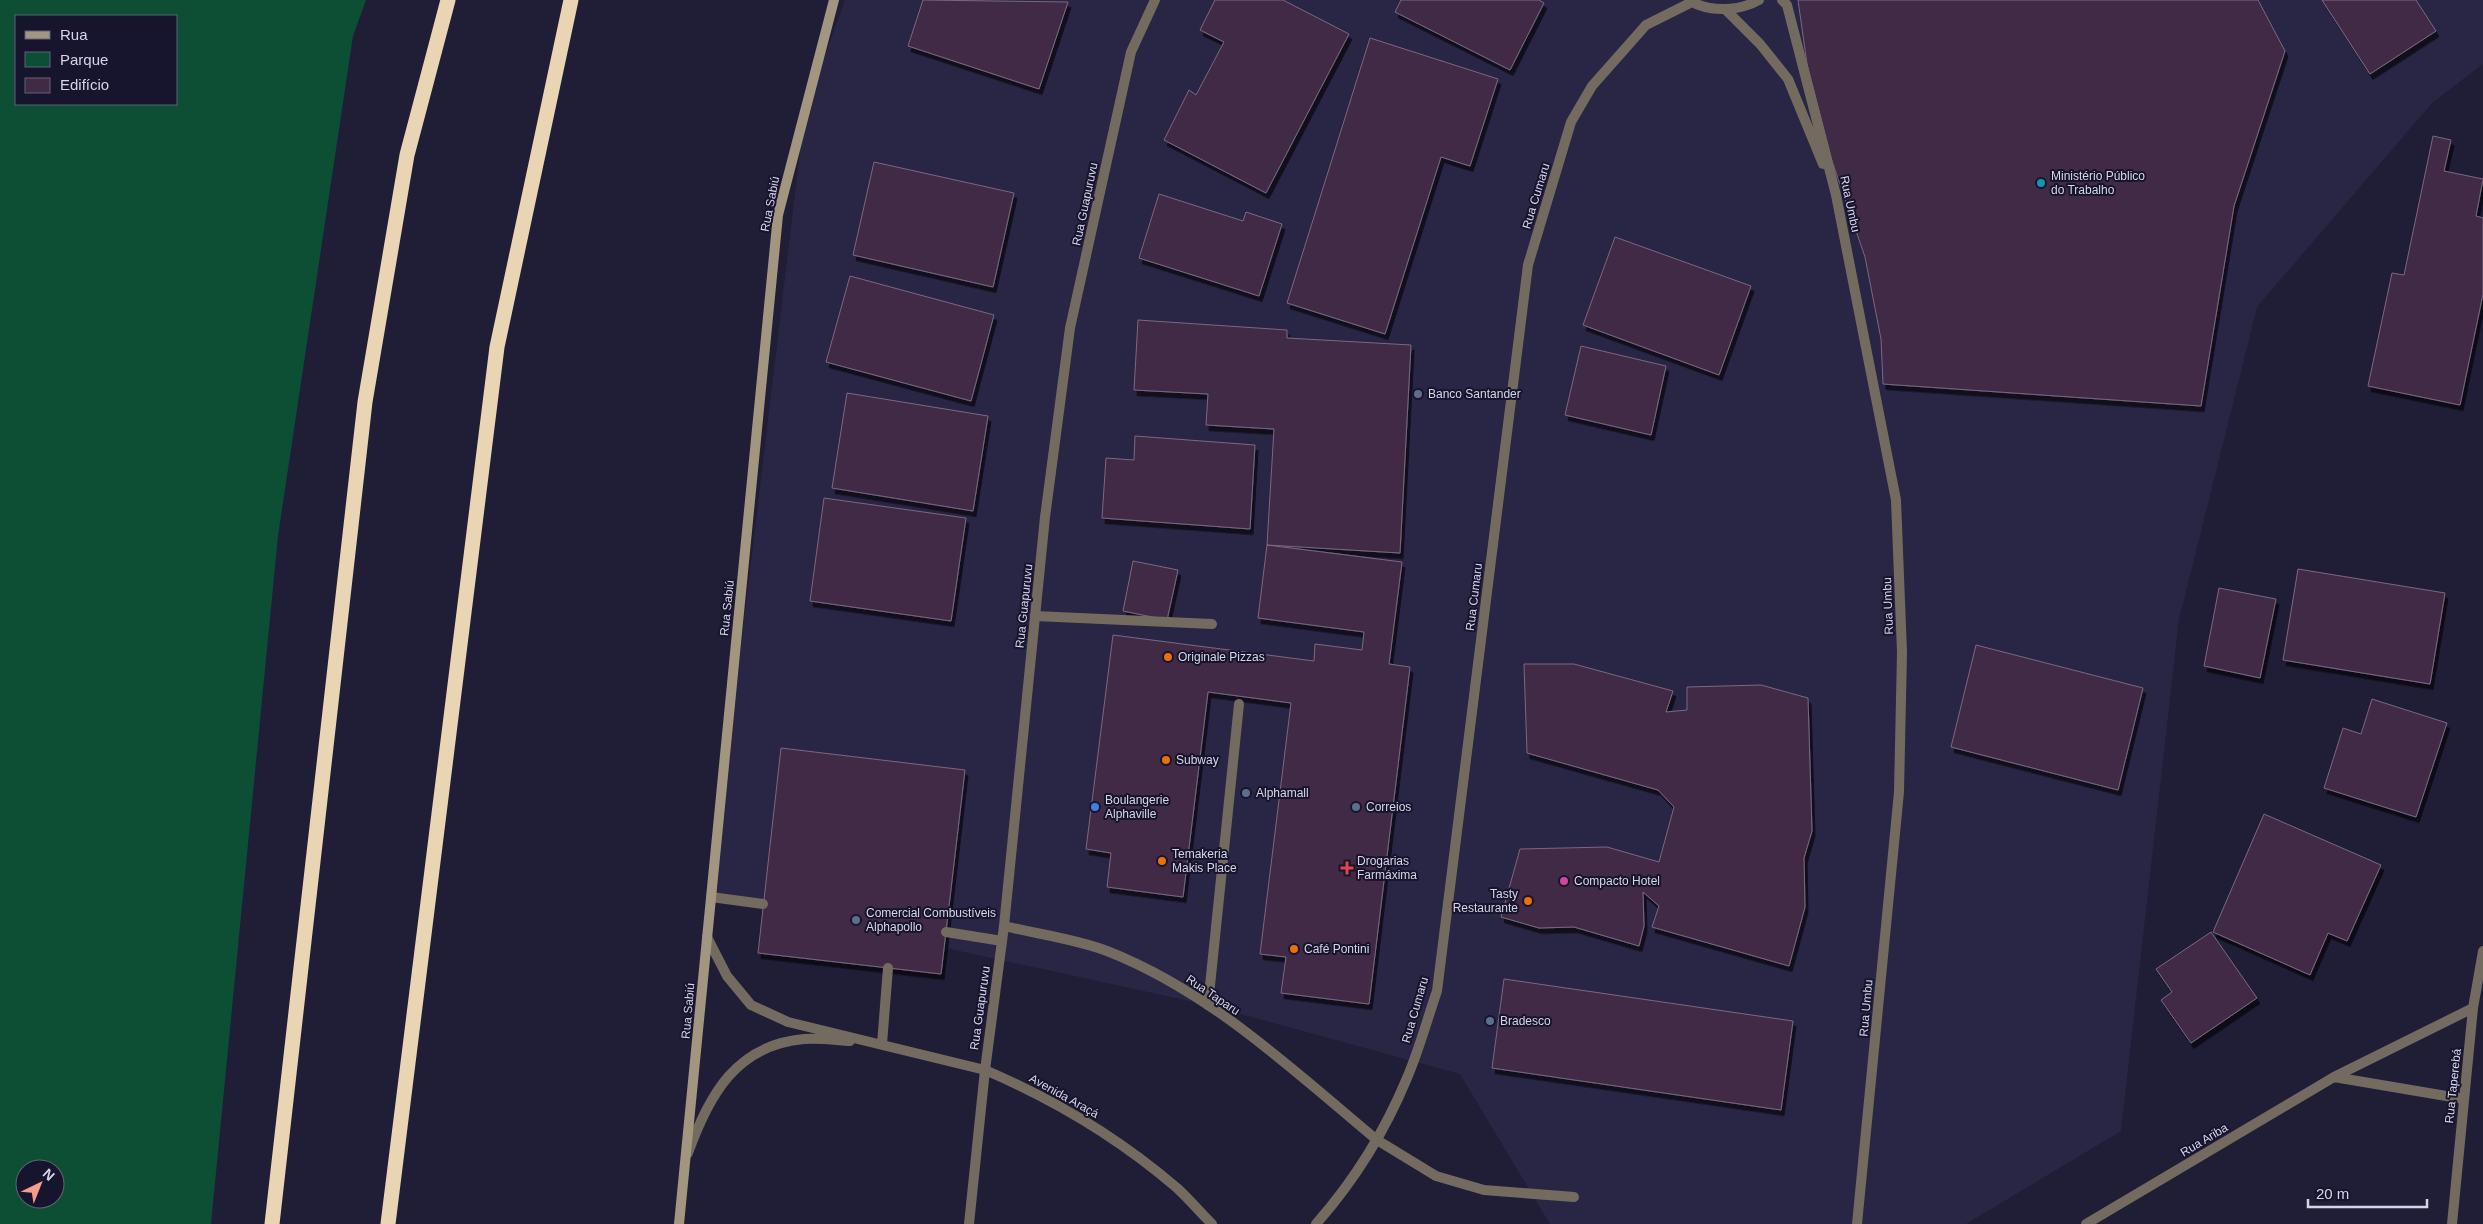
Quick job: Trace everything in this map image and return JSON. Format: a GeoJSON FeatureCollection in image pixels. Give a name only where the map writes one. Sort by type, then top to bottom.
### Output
{"type":"FeatureCollection","features":[{"type":"Feature","properties":{"kind":"highway"},"geometry":{"type":"LineString","coordinates":[[272,1224],[365,402],[407,155],[448,0]]}},
{"type":"Feature","properties":{"kind":"highway"},"geometry":{"type":"LineString","coordinates":[[388,1224],[497,347],[571,0]]}},
{"type":"Feature","properties":{"kind":"main road","name":"Rua Sabiú"},"geometry":{"type":"LineString","coordinates":[[679,1224],[778,215],[834,0]]}},
{"type":"Feature","properties":{"kind":"street","name":"Rua Guapuruvu"},"geometry":{"type":"LineString","coordinates":[[969,1224],[985,1070],[1004,926],[1045,517],[1070,328],[1131,52],[1155,0]]}},
{"type":"Feature","properties":{"kind":"street"},"geometry":{"type":"LineString","coordinates":[[1691,1],[1708,8],[1725,9],[1750,5],[1759,0]]}},
{"type":"Feature","properties":{"kind":"street","name":"Rua Umbu"},"geometry":{"type":"LineString","coordinates":[[1782,0],[1787,5],[1836,195],[1896,500],[1902,652],[1899,792],[1858,1224]]}},
{"type":"Feature","properties":{"kind":"street","name":"Rua Cumaru"},"geometry":{"type":"LineString","coordinates":[[1316,1224],[1336,1202],[1377,1140],[1407,1077],[1437,991],[1528,264],[1571,122],[1592,86],[1646,25],[1691,1]]}},
{"type":"Feature","properties":{"kind":"street"},"geometry":{"type":"LineString","coordinates":[[1725,9],[1760,44],[1788,79],[1836,195]]}},
{"type":"Feature","properties":{"kind":"street"},"geometry":{"type":"LineString","coordinates":[[1036,616],[1212,624]]}},
{"type":"Feature","properties":{"kind":"street"},"geometry":{"type":"LineString","coordinates":[[1208,1005],[1240,704]]}},
{"type":"Feature","properties":{"kind":"street"},"geometry":{"type":"LineString","coordinates":[[711,897],[764,904]]}},
{"type":"Feature","properties":{"kind":"street","name":"Rua Taparu"},"geometry":{"type":"LineString","coordinates":[[1004,926],[1106,951],[1163,977],[1208,1005],[1247,1034],[1377,1140],[1436,1176],[1484,1190],[1574,1197]]}},
{"type":"Feature","properties":{"kind":"street"},"geometry":{"type":"LineString","coordinates":[[946,932],[1002,942]]}},
{"type":"Feature","properties":{"kind":"street"},"geometry":{"type":"LineString","coordinates":[[707,938],[727,976],[751,1005],[788,1022],[879,1043]]}},
{"type":"Feature","properties":{"kind":"street","name":"Rua Taperebá"},"geometry":{"type":"LineString","coordinates":[[2452,1224],[2473,1008],[2483,951]]}},
{"type":"Feature","properties":{"kind":"street"},"geometry":{"type":"LineString","coordinates":[[879,1043],[888,968]]}},
{"type":"Feature","properties":{"kind":"street","name":"Rua Ariba"},"geometry":{"type":"LineString","coordinates":[[2086,1224],[2334,1077],[2473,1008]]}},
{"type":"Feature","properties":{"kind":"street"},"geometry":{"type":"LineString","coordinates":[[687,1154],[701,1116],[718,1087],[737,1066],[764,1049],[804,1039],[879,1043]]}},
{"type":"Feature","properties":{"kind":"street","name":"Avenida Araçá"},"geometry":{"type":"LineString","coordinates":[[879,1043],[985,1070],[1015,1083],[1099,1130],[1177,1188],[1212,1224]]}},
{"type":"Feature","properties":{"kind":"street"},"geometry":{"type":"LineString","coordinates":[[2334,1077],[2464,1099]]}},
{"type":"Feature","properties":{"kind":"shaded area"},"geometry":{"type":"Polygon","coordinates":[[[845,0],[2483,0],[2483,64],[2432,103],[2257,307],[2179,619],[2121,1131],[1966,1224],[1550,1224],[1460,1074],[1208,1005],[711,897],[805,110],[845,0]]]}},
{"type":"Feature","properties":{"kind":"green space"},"geometry":{"type":"Polygon","coordinates":[[[0,0],[366,0],[353,36],[278,536],[211,1224],[0,1224],[0,0]]]}},
{"type":"Feature","properties":{"kind":"building"},"geometry":{"type":"Polygon","coordinates":[[[923,0],[1068,2],[1039,89],[908,46],[923,0]]]}},
{"type":"Feature","properties":{"kind":"building"},"geometry":{"type":"Polygon","coordinates":[[[1215,0],[1283,0],[1349,34],[1266,193],[1164,140],[1189,90],[1196,95],[1224,42],[1200,30],[1215,0]]]}},
{"type":"Feature","properties":{"kind":"building"},"geometry":{"type":"Polygon","coordinates":[[[1401,0],[1539,0],[1544,3],[1510,70],[1395,12],[1401,0]]]}},
{"type":"Feature","properties":{"kind":"building","name":"Ministério Público do Trabalho"},"geometry":{"type":"Polygon","coordinates":[[[1798,0],[2258,0],[2285,51],[2234,206],[2201,406],[1883,384],[1881,339],[1865,257],[1832,161],[1807,64],[1798,0]]]}},
{"type":"Feature","properties":{"kind":"building"},"geometry":{"type":"Polygon","coordinates":[[[2322,0],[2416,0],[2436,31],[2370,74],[2322,0]]]}},
{"type":"Feature","properties":{"kind":"building"},"geometry":{"type":"Polygon","coordinates":[[[1370,38],[1498,79],[1470,166],[1441,157],[1385,334],[1287,303],[1370,38]]]}},
{"type":"Feature","properties":{"kind":"building"},"geometry":{"type":"Polygon","coordinates":[[[2433,136],[2451,140],[2444,171],[2483,179],[2476,216],[2483,218],[2483,294],[2460,405],[2368,386],[2392,273],[2404,275],[2433,136]]]}},
{"type":"Feature","properties":{"kind":"building"},"geometry":{"type":"Polygon","coordinates":[[[874,162],[1014,193],[993,287],[853,255],[874,162]]]}},
{"type":"Feature","properties":{"kind":"building"},"geometry":{"type":"Polygon","coordinates":[[[1159,194],[1243,221],[1246,212],[1282,224],[1259,296],[1139,258],[1159,194]]]}},
{"type":"Feature","properties":{"kind":"building"},"geometry":{"type":"Polygon","coordinates":[[[1615,237],[1751,286],[1719,375],[1583,325],[1615,237]]]}},
{"type":"Feature","properties":{"kind":"building"},"geometry":{"type":"Polygon","coordinates":[[[850,276],[994,315],[971,401],[826,362],[850,276]]]}},
{"type":"Feature","properties":{"kind":"building"},"geometry":{"type":"Polygon","coordinates":[[[1138,320],[1287,330],[1287,338],[1411,345],[1400,553],[1267,545],[1274,429],[1206,425],[1208,394],[1134,390],[1138,320]]]}},
{"type":"Feature","properties":{"kind":"building"},"geometry":{"type":"Polygon","coordinates":[[[1581,346],[1666,366],[1651,435],[1565,415],[1581,346]]]}},
{"type":"Feature","properties":{"kind":"building"},"geometry":{"type":"Polygon","coordinates":[[[847,393],[988,416],[973,511],[832,488],[847,393]]]}},
{"type":"Feature","properties":{"kind":"building"},"geometry":{"type":"Polygon","coordinates":[[[1135,436],[1255,445],[1250,529],[1102,518],[1106,458],[1134,460],[1135,436]]]}},
{"type":"Feature","properties":{"kind":"building"},"geometry":{"type":"Polygon","coordinates":[[[824,498],[966,518],[951,621],[810,601],[824,498]]]}},
{"type":"Feature","properties":{"kind":"building"},"geometry":{"type":"Polygon","coordinates":[[[1267,545],[1402,562],[1389,664],[1410,667],[1369,1004],[1281,993],[1286,957],[1260,954],[1291,703],[1208,692],[1183,897],[1107,887],[1111,853],[1086,849],[1113,635],[1314,661],[1315,644],[1362,650],[1364,632],[1258,618],[1267,545]]]}},
{"type":"Feature","properties":{"kind":"building"},"geometry":{"type":"Polygon","coordinates":[[[1133,561],[1178,570],[1167,620],[1123,611],[1133,561]]]}},
{"type":"Feature","properties":{"kind":"building"},"geometry":{"type":"Polygon","coordinates":[[[2298,569],[2445,593],[2430,684],[2283,660],[2298,569]]]}},
{"type":"Feature","properties":{"kind":"building"},"geometry":{"type":"Polygon","coordinates":[[[2219,588],[2276,599],[2260,678],[2204,666],[2219,588]]]}},
{"type":"Feature","properties":{"kind":"building"},"geometry":{"type":"Polygon","coordinates":[[[1976,645],[2143,688],[2118,790],[1951,747],[1976,645]]]}},
{"type":"Feature","properties":{"kind":"building"},"geometry":{"type":"Polygon","coordinates":[[[1524,664],[1574,664],[1673,691],[1666,712],[1687,710],[1687,687],[1761,685],[1808,698],[1812,831],[1804,858],[1805,907],[1789,966],[1652,927],[1659,906],[1643,892],[1644,926],[1639,946],[1574,927],[1539,928],[1501,917],[1520,849],[1607,847],[1659,862],[1674,807],[1658,790],[1527,753],[1524,664]]]}},
{"type":"Feature","properties":{"kind":"building"},"geometry":{"type":"Polygon","coordinates":[[[2372,699],[2447,723],[2416,817],[2324,788],[2343,728],[2361,734],[2372,699]]]}},
{"type":"Feature","properties":{"kind":"building"},"geometry":{"type":"Polygon","coordinates":[[[781,748],[965,770],[941,974],[758,953],[781,748]]]}},
{"type":"Feature","properties":{"kind":"building"},"geometry":{"type":"Polygon","coordinates":[[[2264,814],[2381,865],[2347,941],[2328,933],[2310,975],[2213,932],[2264,814]]]}},
{"type":"Feature","properties":{"kind":"building"},"geometry":{"type":"Polygon","coordinates":[[[2211,932],[2257,998],[2191,1043],[2161,1000],[2172,992],[2156,969],[2211,932]]]}},
{"type":"Feature","properties":{"kind":"building"},"geometry":{"type":"Polygon","coordinates":[[[1504,979],[1793,1021],[1781,1110],[1492,1068],[1504,979]]]}},
{"type":"Feature","properties":{"kind":"place","name":"Ministério Público do Trabalho"},"geometry":{"type":"Point","coordinates":[2041,183]}},
{"type":"Feature","properties":{"kind":"place","name":"Banco Santander"},"geometry":{"type":"Point","coordinates":[1418,394]}},
{"type":"Feature","properties":{"kind":"place","name":"Originale Pizzas"},"geometry":{"type":"Point","coordinates":[1168,657]}},
{"type":"Feature","properties":{"kind":"place","name":"Subway"},"geometry":{"type":"Point","coordinates":[1166,760]}},
{"type":"Feature","properties":{"kind":"place","name":"Alphamall"},"geometry":{"type":"Point","coordinates":[1246,793]}},
{"type":"Feature","properties":{"kind":"place","name":"Boulangerie Alphaville"},"geometry":{"type":"Point","coordinates":[1095,807]}},
{"type":"Feature","properties":{"kind":"place","name":"Correios"},"geometry":{"type":"Point","coordinates":[1356,807]}},
{"type":"Feature","properties":{"kind":"place","name":"Temakeria Makis Place"},"geometry":{"type":"Point","coordinates":[1162,861]}},
{"type":"Feature","properties":{"kind":"place","name":"Drogarias Farmáxima"},"geometry":{"type":"Point","coordinates":[1347,868]}},
{"type":"Feature","properties":{"kind":"place","name":"Compacto Hotel"},"geometry":{"type":"Point","coordinates":[1564,881]}},
{"type":"Feature","properties":{"kind":"place","name":"Tasty Restaurante"},"geometry":{"type":"Point","coordinates":[1528,901]}},
{"type":"Feature","properties":{"kind":"place","name":"Comercial Combustíveis Alphapollo"},"geometry":{"type":"Point","coordinates":[856,920]}},
{"type":"Feature","properties":{"kind":"place","name":"Café Pontini"},"geometry":{"type":"Point","coordinates":[1294,949]}},
{"type":"Feature","properties":{"kind":"place","name":"Bradesco"},"geometry":{"type":"Point","coordinates":[1490,1021]}}]}
